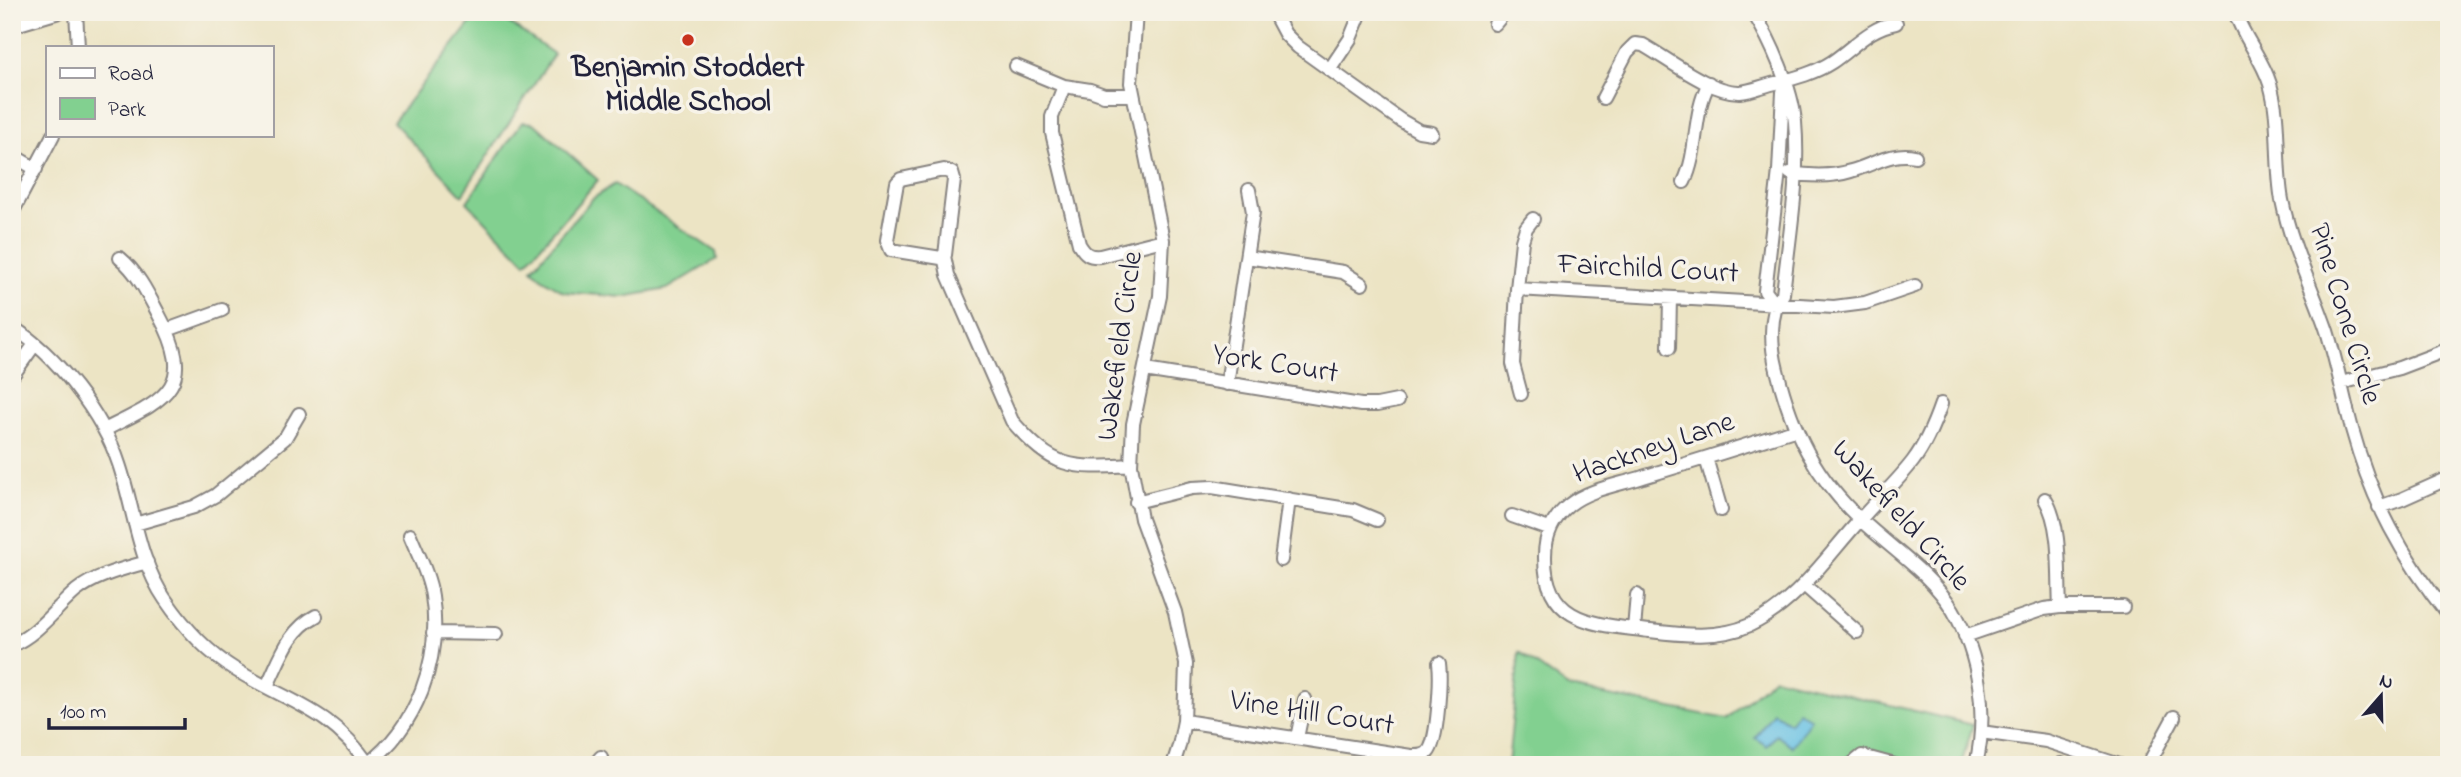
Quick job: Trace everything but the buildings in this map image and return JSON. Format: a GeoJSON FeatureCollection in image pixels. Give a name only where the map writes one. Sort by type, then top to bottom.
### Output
{"type":"FeatureCollection","features":[{"type":"Feature","properties":{"kind":"street"},"geometry":{"type":"LineString","coordinates":[[12,26],[59,12]]}},
{"type":"Feature","properties":{"kind":"street"},"geometry":{"type":"LineString","coordinates":[[76,12],[78,46]]}},
{"type":"Feature","properties":{"kind":"street","name":"Wakefield Circle"},"geometry":{"type":"LineString","coordinates":[[1137,12],[1132,51],[1132,91],[1163,240],[1160,296],[1133,424],[1131,465],[1136,502],[1183,641],[1187,682],[1184,721],[1172,765]]}},
{"type":"Feature","properties":{"kind":"street"},"geometry":{"type":"LineString","coordinates":[[1330,69],[1350,39],[1361,12]]}},
{"type":"Feature","properties":{"kind":"street"},"geometry":{"type":"LineString","coordinates":[[1495,24],[1505,12]]}},
{"type":"Feature","properties":{"kind":"street","name":"Wakefield Circle"},"geometry":{"type":"LineString","coordinates":[[1753,12],[1769,40],[1795,120],[1796,174],[1783,294],[1775,304],[1772,351],[1794,430],[1818,473],[1860,519],[1937,589],[1952,609],[1965,636],[1980,688],[1981,732],[1976,765]]}},
{"type":"Feature","properties":{"kind":"street","name":"Pine Cone Circle"},"geometry":{"type":"LineString","coordinates":[[2235,12],[2270,85],[2276,114],[2278,167],[2286,215],[2298,257],[2326,329],[2352,430],[2379,508],[2407,559],[2449,617]]}},
{"type":"Feature","properties":{"kind":"street"},"geometry":{"type":"LineString","coordinates":[[1277,19],[1290,40],[1400,120],[1419,131],[1432,134]]}},
{"type":"Feature","properties":{"kind":"street"},"geometry":{"type":"LineString","coordinates":[[1603,98],[1627,52],[1635,44],[1643,45],[1709,83],[1738,92],[1822,68],[1869,33],[1896,23]]}},
{"type":"Feature","properties":{"kind":"street"},"geometry":{"type":"LineString","coordinates":[[1016,66],[1064,86],[1090,90],[1102,86],[1132,91]]}},
{"type":"Feature","properties":{"kind":"street","name":"Wakefield Circle"},"geometry":{"type":"LineString","coordinates":[[1775,304],[1765,291],[1779,171],[1784,81]]}},
{"type":"Feature","properties":{"kind":"street"},"geometry":{"type":"LineString","coordinates":[[1684,183],[1692,162],[1699,105],[1709,83]]}},
{"type":"Feature","properties":{"kind":"street"},"geometry":{"type":"LineString","coordinates":[[1064,86],[1052,117],[1052,133],[1083,251],[1092,257],[1100,256],[1163,240]]}},
{"type":"Feature","properties":{"kind":"street"},"geometry":{"type":"LineString","coordinates":[[12,213],[52,136]]}},
{"type":"Feature","properties":{"kind":"street"},"geometry":{"type":"LineString","coordinates":[[1779,171],[1826,175],[1849,172],[1904,153],[1915,156]]}},
{"type":"Feature","properties":{"kind":"street"},"geometry":{"type":"LineString","coordinates":[[12,155],[36,169]]}},
{"type":"Feature","properties":{"kind":"street"},"geometry":{"type":"LineString","coordinates":[[944,256],[896,252],[889,248],[887,240],[895,189],[901,179],[944,170],[953,176],[944,256],[948,275],[1012,421],[1038,449],[1070,466],[1131,465]]}},
{"type":"Feature","properties":{"kind":"street"},"geometry":{"type":"LineString","coordinates":[[1227,384],[1247,257],[1252,212],[1249,190]]}},
{"type":"Feature","properties":{"kind":"street"},"geometry":{"type":"LineString","coordinates":[[1521,394],[1513,364],[1517,289],[1522,241],[1526,228],[1533,219]]}},
{"type":"Feature","properties":{"kind":"street"},"geometry":{"type":"LineString","coordinates":[[1247,257],[1329,269],[1351,275],[1363,284]]}},
{"type":"Feature","properties":{"kind":"street"},"geometry":{"type":"LineString","coordinates":[[104,430],[159,401],[171,386],[177,360],[175,347],[167,330],[132,268],[120,258]]}},
{"type":"Feature","properties":{"kind":"street","name":"Fairchild Court"},"geometry":{"type":"LineString","coordinates":[[1517,289],[1850,306],[1915,286]]}},
{"type":"Feature","properties":{"kind":"street"},"geometry":{"type":"LineString","coordinates":[[1668,348],[1670,298]]}},
{"type":"Feature","properties":{"kind":"street"},"geometry":{"type":"LineString","coordinates":[[167,330],[222,310]]}},
{"type":"Feature","properties":{"kind":"street"},"geometry":{"type":"LineString","coordinates":[[12,327],[35,344],[66,376],[104,430],[119,462],[147,562],[165,600],[203,645],[236,670],[310,708],[332,723],[368,764],[395,737],[417,704],[428,666],[433,633],[432,595],[410,535]]}},
{"type":"Feature","properties":{"kind":"street"},"geometry":{"type":"LineString","coordinates":[[12,376],[35,344]]}},
{"type":"Feature","properties":{"kind":"street"},"geometry":{"type":"LineString","coordinates":[[2341,383],[2399,368],[2449,349]]}},
{"type":"Feature","properties":{"kind":"street","name":"York Court"},"geometry":{"type":"LineString","coordinates":[[1145,370],[1361,405],[1397,401]]}},
{"type":"Feature","properties":{"kind":"street"},"geometry":{"type":"LineString","coordinates":[[1512,516],[1549,529],[1545,562],[1549,585],[1558,601],[1574,615],[1609,627],[1697,635],[1737,629],[1766,615],[1804,585],[1913,462],[1928,437],[1941,404]]}},
{"type":"Feature","properties":{"kind":"street"},"geometry":{"type":"LineString","coordinates":[[135,524],[194,507],[213,498],[285,438],[299,414]]}},
{"type":"Feature","properties":{"kind":"street","name":"Hackney Lane"},"geometry":{"type":"LineString","coordinates":[[1549,529],[1569,505],[1588,495],[1794,430]]}},
{"type":"Feature","properties":{"kind":"street"},"geometry":{"type":"LineString","coordinates":[[1706,458],[1721,510]]}},
{"type":"Feature","properties":{"kind":"street"},"geometry":{"type":"LineString","coordinates":[[2379,508],[2449,478]]}},
{"type":"Feature","properties":{"kind":"street"},"geometry":{"type":"LineString","coordinates":[[1136,502],[1200,487],[1229,488],[1353,510],[1377,520]]}},
{"type":"Feature","properties":{"kind":"street"},"geometry":{"type":"LineString","coordinates":[[1282,559],[1289,499]]}},
{"type":"Feature","properties":{"kind":"street"},"geometry":{"type":"LineString","coordinates":[[2045,499],[2056,532],[2060,607]]}},
{"type":"Feature","properties":{"kind":"street"},"geometry":{"type":"LineString","coordinates":[[12,645],[26,638],[85,585],[147,562]]}},
{"type":"Feature","properties":{"kind":"street"},"geometry":{"type":"LineString","coordinates":[[1804,585],[1857,632]]}},
{"type":"Feature","properties":{"kind":"street"},"geometry":{"type":"LineString","coordinates":[[1634,629],[1637,595]]}},
{"type":"Feature","properties":{"kind":"street"},"geometry":{"type":"LineString","coordinates":[[1965,636],[2030,612],[2060,607],[2123,607]]}},
{"type":"Feature","properties":{"kind":"street"},"geometry":{"type":"LineString","coordinates":[[267,687],[292,634],[316,615]]}},
{"type":"Feature","properties":{"kind":"street"},"geometry":{"type":"LineString","coordinates":[[433,633],[496,634]]}},
{"type":"Feature","properties":{"kind":"street","name":"Vine Hill Court"},"geometry":{"type":"LineString","coordinates":[[1184,721],[1411,756],[1423,755],[1430,749],[1441,686],[1439,663]]}},
{"type":"Feature","properties":{"kind":"street"},"geometry":{"type":"LineString","coordinates":[[1297,738],[1305,699]]}},
{"type":"Feature","properties":{"kind":"street"},"geometry":{"type":"LineString","coordinates":[[2148,765],[2174,717]]}},
{"type":"Feature","properties":{"kind":"street"},"geometry":{"type":"LineString","coordinates":[[1981,732],[2064,745],[2120,765]]}},
{"type":"Feature","properties":{"kind":"street"},"geometry":{"type":"LineString","coordinates":[[1851,765],[1862,756],[1895,765]]}},
{"type":"Feature","properties":{"kind":"green space"},"geometry":{"type":"Polygon","coordinates":[[[479,12],[493,12],[554,54],[462,195],[393,122],[479,12]]]}},
{"type":"Feature","properties":{"kind":"green space"},"geometry":{"type":"Polygon","coordinates":[[[522,122],[534,123],[598,180],[526,263],[467,202],[522,122]]]}},
{"type":"Feature","properties":{"kind":"green space"},"geometry":{"type":"Polygon","coordinates":[[[615,184],[716,252],[717,259],[667,289],[623,297],[564,292],[543,279],[532,269],[592,199],[615,184]]]}},
{"type":"Feature","properties":{"kind":"green space"},"geometry":{"type":"Polygon","coordinates":[[[1519,652],[1569,688],[1727,719],[1774,677],[1973,725],[1961,765],[1508,765],[1519,652]]]}},
{"type":"Feature","properties":{"kind":"water"},"geometry":{"type":"Polygon","coordinates":[[[1798,711],[1811,719],[1792,746],[1776,735],[1767,746],[1755,738],[1773,712],[1790,723],[1798,711]]]}},
{"type":"Feature","properties":{"kind":"place","name":"Benjamin Stoddert Middle School"},"geometry":{"type":"Point","coordinates":[688,40]}}]}
